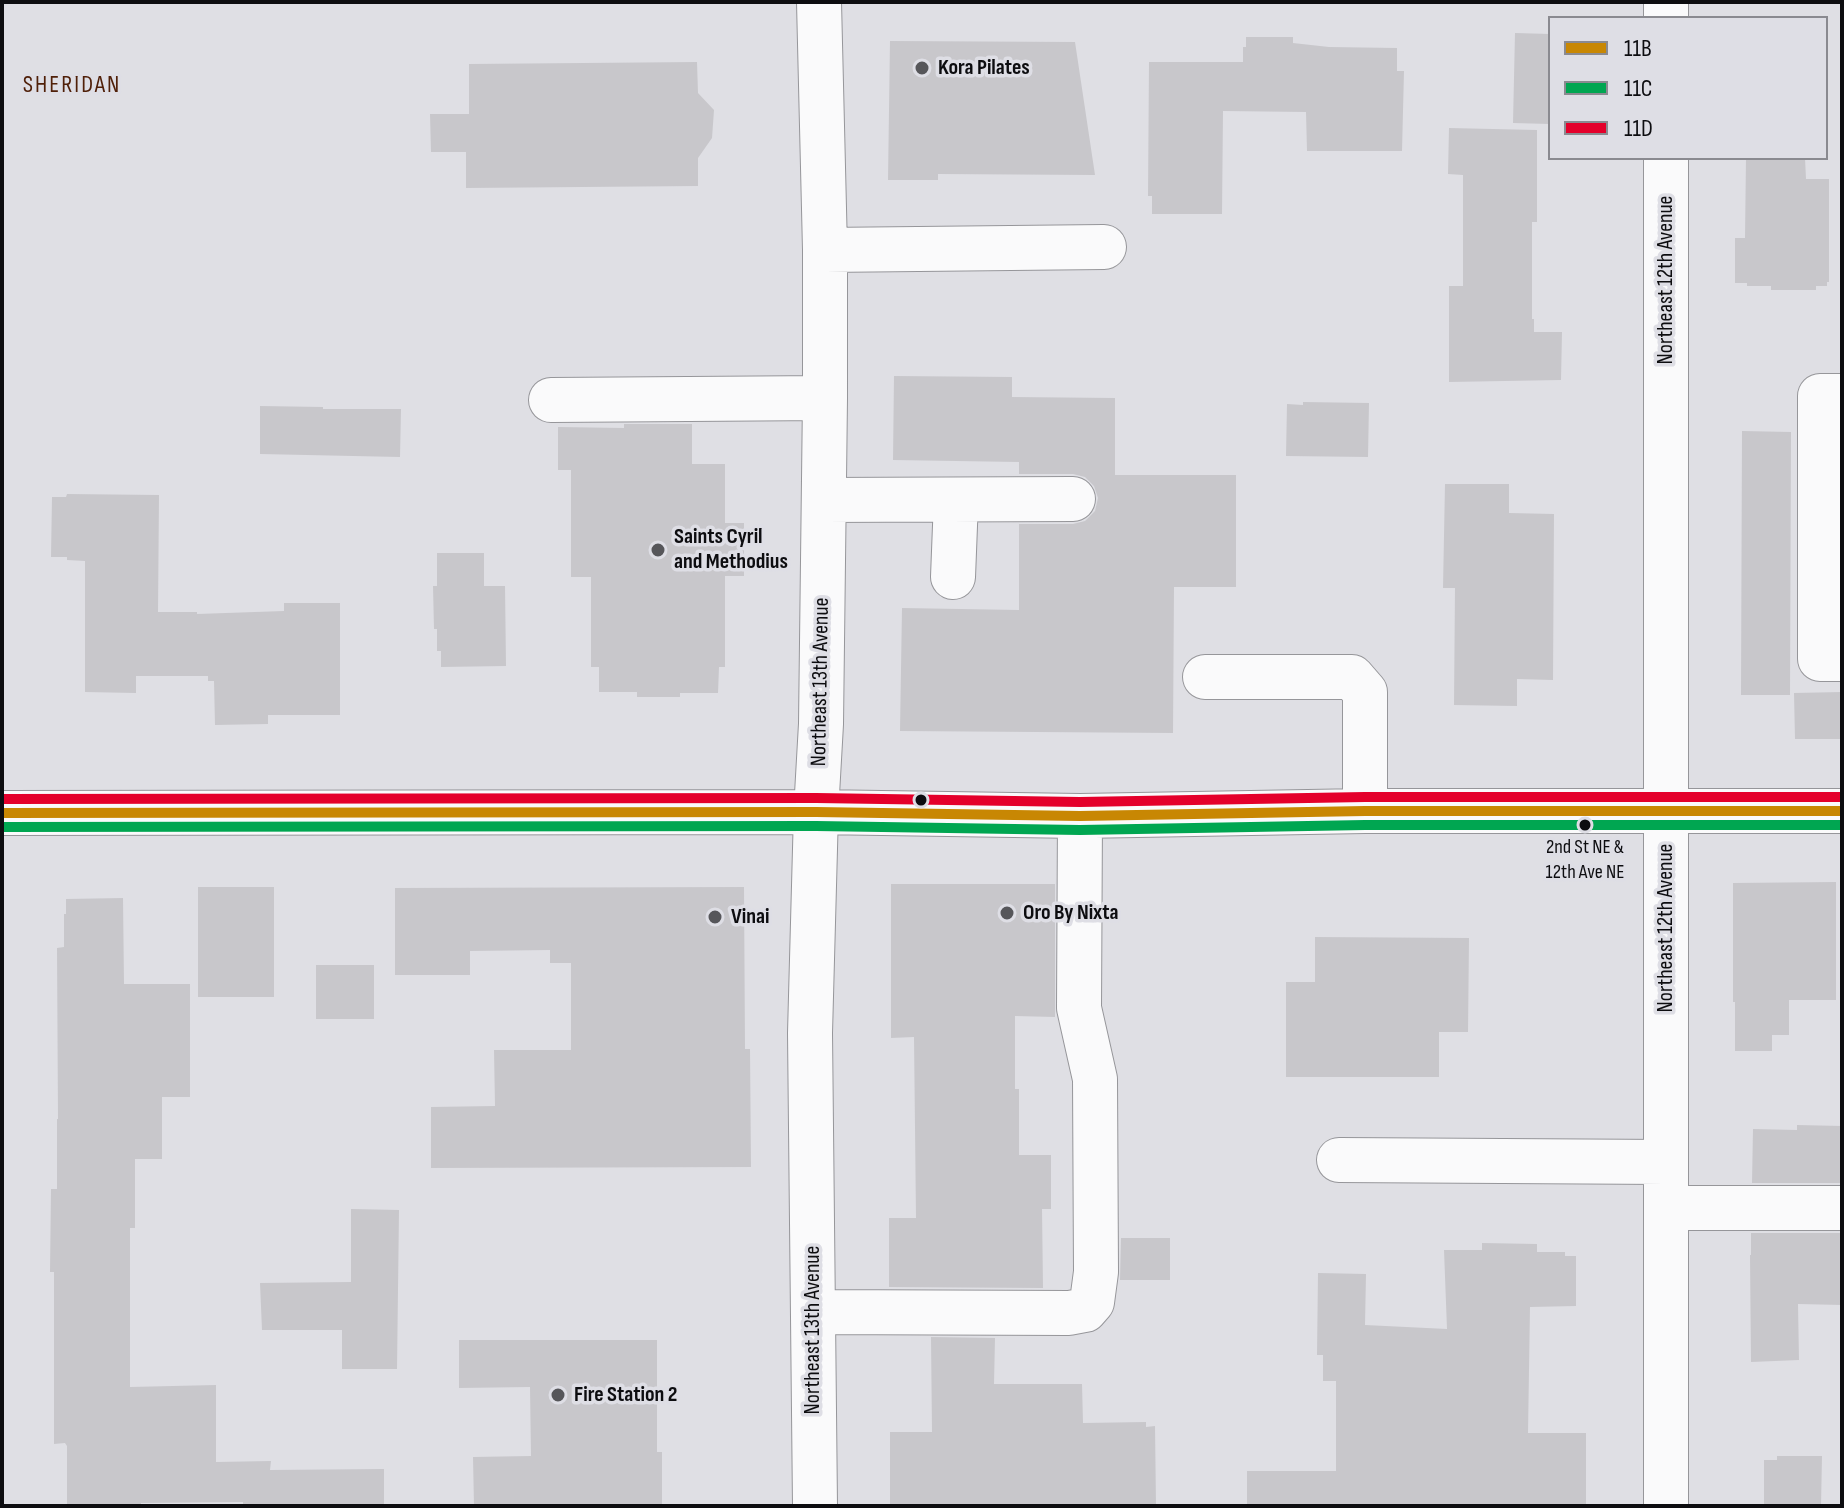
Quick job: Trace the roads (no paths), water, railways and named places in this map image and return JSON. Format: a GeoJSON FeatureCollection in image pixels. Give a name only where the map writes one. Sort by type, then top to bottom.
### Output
{"type":"FeatureCollection","features":[{"type":"Feature","properties":{"kind":"street","name":"Northeast 13th Avenue"},"geometry":{"type":"LineString","coordinates":[[815,1506],[810,1033],[821,724],[825,398],[819,2]]}},
{"type":"Feature","properties":{"kind":"street","name":"Northeast 12th Avenue"},"geometry":{"type":"LineString","coordinates":[[1666,160],[1666,1506]]}},
{"type":"Feature","properties":{"kind":"street"},"geometry":{"type":"LineString","coordinates":[[825,250],[1104,247]]}},
{"type":"Feature","properties":{"kind":"street"},"geometry":{"type":"LineString","coordinates":[[1842,396],[1820,396],[1820,659],[1842,659]]}},
{"type":"Feature","properties":{"kind":"street"},"geometry":{"type":"LineString","coordinates":[[551,400],[825,398]]}},
{"type":"Feature","properties":{"kind":"street"},"geometry":{"type":"LineString","coordinates":[[824,500],[1073,499]]}},
{"type":"Feature","properties":{"kind":"street"},"geometry":{"type":"LineString","coordinates":[[953,577],[956,500]]}},
{"type":"Feature","properties":{"kind":"street"},"geometry":{"type":"LineString","coordinates":[[1205,677],[1352,677],[1365,692],[1365,811]]}},
{"type":"Feature","properties":{"kind":"street"},"geometry":{"type":"LineString","coordinates":[[2,813],[816,812],[1080,816],[1365,811],[1842,811]]}},
{"type":"Feature","properties":{"kind":"street"},"geometry":{"type":"LineString","coordinates":[[813,1312],[1069,1313],[1085,1310],[1092,1302],[1096,1272],[1095,1079],[1079,1008],[1080,816]]}},
{"type":"Feature","properties":{"kind":"street"},"geometry":{"type":"LineString","coordinates":[[1339,1160],[1666,1162]]}},
{"type":"Feature","properties":{"kind":"street"},"geometry":{"type":"LineString","coordinates":[[1666,1208],[1842,1208]]}},
{"type":"Feature","properties":{"kind":"place","name":"Kora Pilates"},"geometry":{"type":"Point","coordinates":[922,68]}},
{"type":"Feature","properties":{"kind":"place","name":"Saints Cyril and Methodius"},"geometry":{"type":"Point","coordinates":[658,550]}},
{"type":"Feature","properties":{"kind":"place","name":"2nd St NE & 12th Ave NE"},"geometry":{"type":"Point","coordinates":[1585,825]}},
{"type":"Feature","properties":{"kind":"place","name":"Oro By Nixta"},"geometry":{"type":"Point","coordinates":[1007,913]}},
{"type":"Feature","properties":{"kind":"place","name":"Vinai"},"geometry":{"type":"Point","coordinates":[715,917]}},
{"type":"Feature","properties":{"kind":"place","name":"Fire Station 2"},"geometry":{"type":"Point","coordinates":[558,1395]}},
{"type":"Feature","properties":{"kind":"district","name":"SHERIDAN"},"geometry":{"type":"Point","coordinates":[72,86]}}]}
